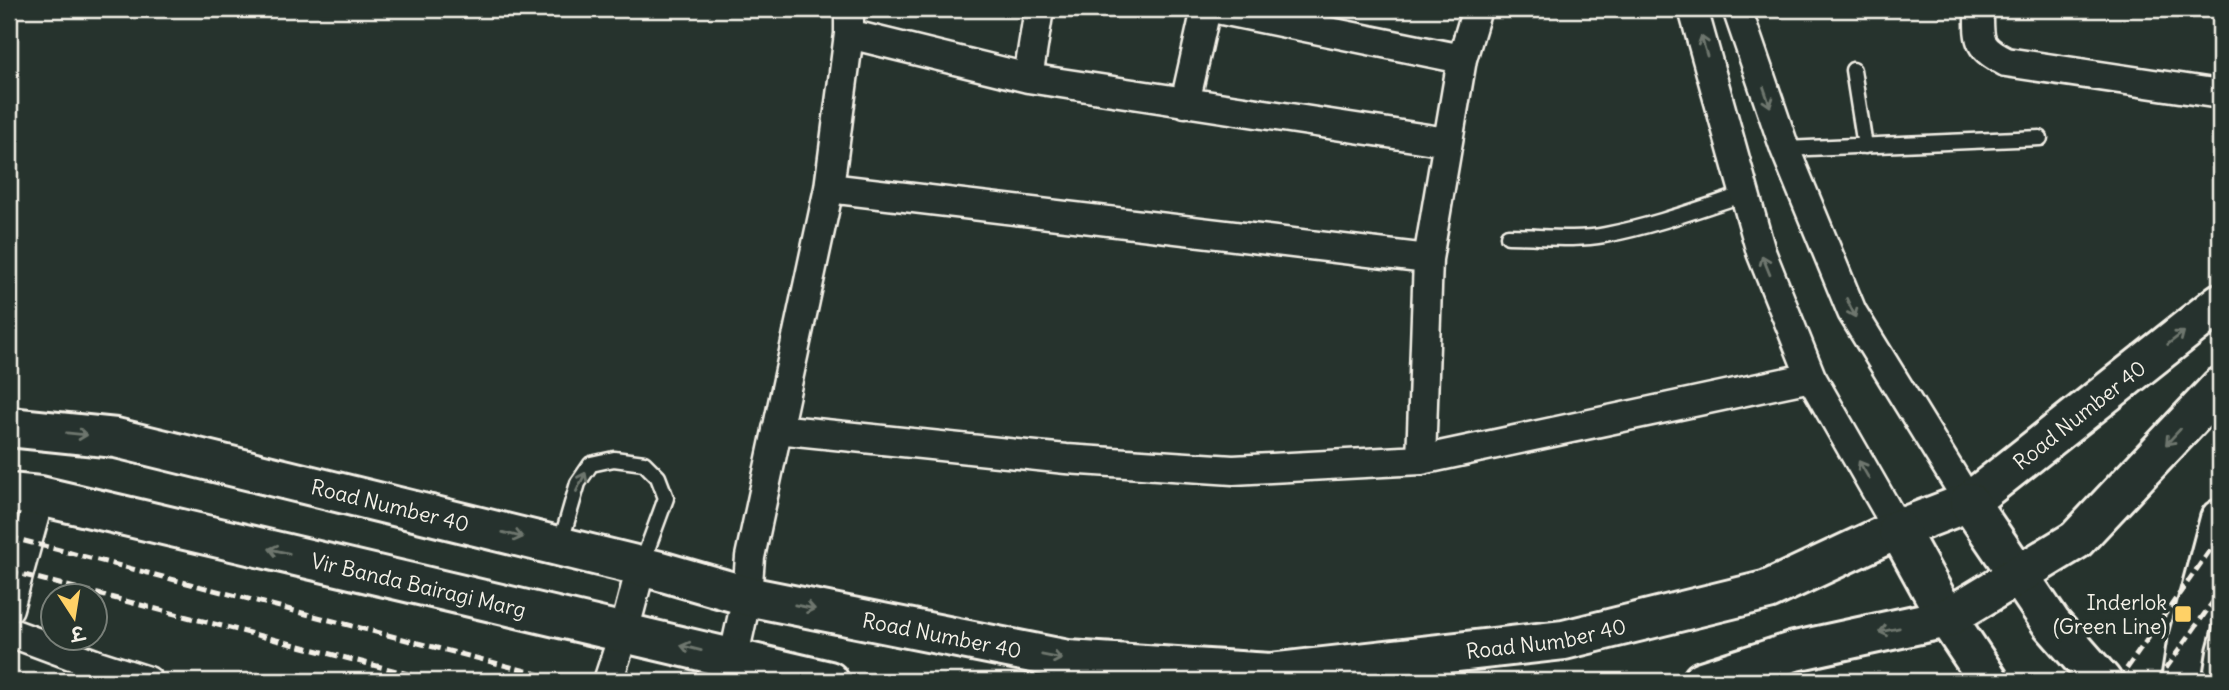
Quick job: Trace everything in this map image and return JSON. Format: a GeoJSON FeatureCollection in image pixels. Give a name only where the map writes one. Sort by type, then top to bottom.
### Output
{"type":"FeatureCollection","features":[{"type":"Feature","properties":{"kind":"main road","name":"Road Number 40"},"geometry":{"type":"LineString","coordinates":[[9,427],[116,438],[641,567],[747,596],[1068,660],[1270,673],[1564,640],[1768,590],[1898,529],[1969,502],[2220,303]]}},
{"type":"Feature","properties":{"kind":"main road"},"geometry":{"type":"LineString","coordinates":[[1702,681],[1795,650],[1947,618],[2076,540],[2220,387]]}},
{"type":"Feature","properties":{"kind":"main road","name":"Vir Banda Bairagi Marg"},"geometry":{"type":"LineString","coordinates":[[24,494],[624,632],[733,665],[829,681]]}},
{"type":"Feature","properties":{"kind":"main road"},"geometry":{"type":"LineString","coordinates":[[1969,502],[2051,623],[2102,681]]}},
{"type":"Feature","properties":{"kind":"main road"},"geometry":{"type":"LineString","coordinates":[[2181,681],[2187,643],[2220,519]]}},
{"type":"Feature","properties":{"kind":"main road"},"geometry":{"type":"LineString","coordinates":[[1898,529],[1947,618],[1990,681]]}},
{"type":"Feature","properties":{"kind":"street"},"geometry":{"type":"LineString","coordinates":[[1028,78],[1039,9]]}},
{"type":"Feature","properties":{"kind":"street"},"geometry":{"type":"LineString","coordinates":[[1185,103],[1206,9]]}},
{"type":"Feature","properties":{"kind":"street"},"geometry":{"type":"LineString","coordinates":[[1217,9],[1462,59]]}},
{"type":"Feature","properties":{"kind":"street"},"geometry":{"type":"LineString","coordinates":[[1421,460],[1428,259],[1462,59],[1477,9]]}},
{"type":"Feature","properties":{"kind":"street"},"geometry":{"type":"LineString","coordinates":[[1693,9],[1761,252],[1811,377],[1898,529]]}},
{"type":"Feature","properties":{"kind":"street"},"geometry":{"type":"LineString","coordinates":[[1737,9],[1785,149],[1852,312],[1969,502]]}},
{"type":"Feature","properties":{"kind":"street"},"geometry":{"type":"LineString","coordinates":[[1979,9],[1980,40],[1986,52],[2006,62],[2220,94]]}},
{"type":"Feature","properties":{"kind":"street"},"geometry":{"type":"LineString","coordinates":[[733,665],[747,596],[750,557],[829,188],[849,21],[1028,78],[1447,142]]}},
{"type":"Feature","properties":{"kind":"street"},"geometry":{"type":"LineString","coordinates":[[829,188],[1428,259]]}},
{"type":"Feature","properties":{"kind":"street"},"geometry":{"type":"LineString","coordinates":[[777,429],[1066,459],[1233,470],[1421,460],[1811,377]]}},
{"type":"Feature","properties":{"kind":"street"},"geometry":{"type":"LineString","coordinates":[[9,608],[24,494]]}},
{"type":"Feature","properties":{"kind":"street"},"geometry":{"type":"LineString","coordinates":[[608,681],[641,567]]}},
{"type":"Feature","properties":{"kind":"street"},"geometry":{"type":"LineString","coordinates":[[9,632],[92,673],[148,681]]}},
{"type":"Feature","properties":{"kind":"lane"},"geometry":{"type":"LineString","coordinates":[[1853,70],[1865,146]]}},
{"type":"Feature","properties":{"kind":"lane"},"geometry":{"type":"LineString","coordinates":[[1785,149],[2040,138]]}},
{"type":"Feature","properties":{"kind":"lane"},"geometry":{"type":"LineString","coordinates":[[1508,236],[1604,235],[1647,225],[1745,194]]}},
{"type":"Feature","properties":{"kind":"lane"},"geometry":{"type":"LineString","coordinates":[[560,547],[578,483],[591,464],[614,459],[644,463],[658,477],[666,498],[641,567]]}},
{"type":"Feature","properties":{"kind":"railway"},"geometry":{"type":"LineString","coordinates":[[2118,681],[2220,536]]}},
{"type":"Feature","properties":{"kind":"railway"},"geometry":{"type":"LineString","coordinates":[[9,537],[565,681]]}},
{"type":"Feature","properties":{"kind":"railway"},"geometry":{"type":"LineString","coordinates":[[9,571],[435,681]]}},
{"type":"Feature","properties":{"kind":"railway"},"geometry":{"type":"LineString","coordinates":[[2157,681],[2220,592]]}},
{"type":"Feature","properties":{"kind":"place","name":"Inderlok (Green Line)"},"geometry":{"type":"Point","coordinates":[2183,614]}}]}
